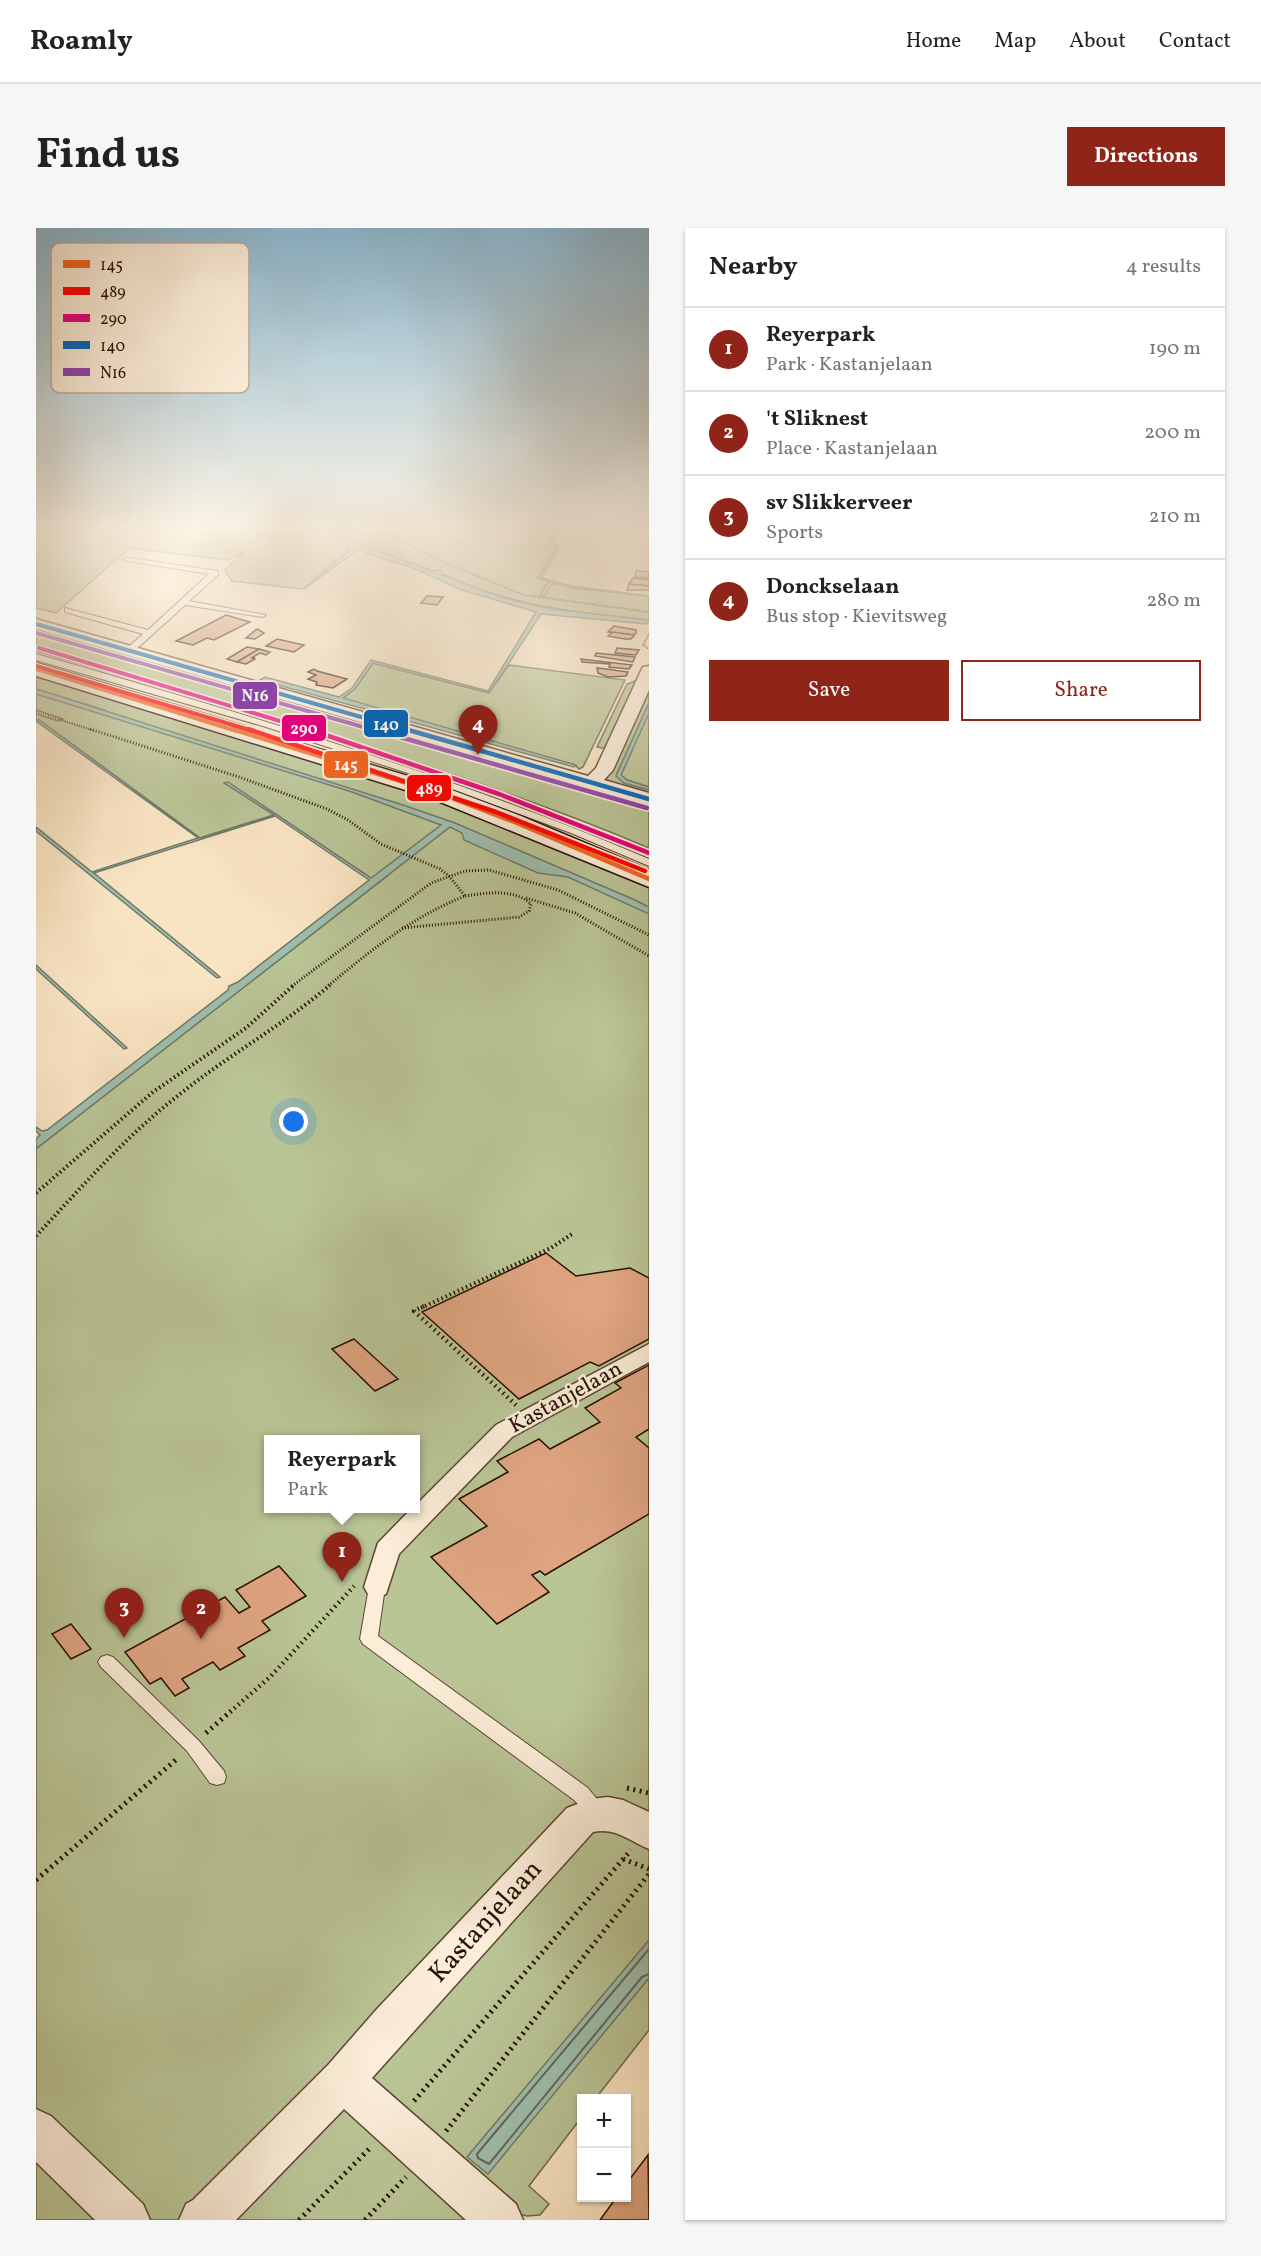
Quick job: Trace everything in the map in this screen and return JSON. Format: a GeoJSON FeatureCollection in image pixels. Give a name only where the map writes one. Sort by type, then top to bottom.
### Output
{"type":"FeatureCollection","features":[{"type":"Feature","properties":{"kind":"main road"},"geometry":{"type":"LineString","coordinates":[[36,652],[438,773],[586,827],[649,854]]}},
{"type":"Feature","properties":{"kind":"main road"},"geometry":{"type":"LineString","coordinates":[[36,669],[436,792],[512,821],[649,879]]}},
{"type":"Feature","properties":{"kind":"street"},"geometry":{"type":"LineString","coordinates":[[36,624],[649,799]]}},
{"type":"Feature","properties":{"kind":"street"},"geometry":{"type":"LineString","coordinates":[[591,783],[604,770],[649,671]]}},
{"type":"Feature","properties":{"kind":"street","name":"Kastanjelaan"},"geometry":{"type":"LineString","coordinates":[[367,1586],[387,1551],[504,1431],[649,1352]]}},
{"type":"Feature","properties":{"kind":"street"},"geometry":{"type":"LineString","coordinates":[[598,1812],[614,1814],[648,1831]]}},
{"type":"Feature","properties":{"kind":"street","name":"Kastanjelaan"},"geometry":{"type":"LineString","coordinates":[[202,2220],[217,2208],[343,2080],[391,2024],[580,1820],[598,1812]]}},
{"type":"Feature","properties":{"kind":"street"},"geometry":{"type":"LineString","coordinates":[[343,2080],[499,2220]]}},
{"type":"Feature","properties":{"kind":"street"},"geometry":{"type":"LineString","coordinates":[[36,2131],[127,2220]]}},
{"type":"Feature","properties":{"kind":"lane"},"geometry":{"type":"LineString","coordinates":[[104,620],[150,633]]}},
{"type":"Feature","properties":{"kind":"lane"},"geometry":{"type":"LineString","coordinates":[[129,651],[164,620]]}},
{"type":"Feature","properties":{"kind":"lane"},"geometry":{"type":"LineString","coordinates":[[36,657],[426,775],[583,833],[649,863]]}},
{"type":"Feature","properties":{"kind":"lane"},"geometry":{"type":"LineString","coordinates":[[367,1586],[369,1639],[581,1794],[598,1812]]}},
{"type":"Feature","properties":{"kind":"lane"},"geometry":{"type":"LineString","coordinates":[[107,1662],[193,1746],[217,1777]]}},
{"type":"Feature","properties":{"kind":"path"},"geometry":{"type":"LineString","coordinates":[[649,634],[644,645],[649,649]]}},
{"type":"Feature","properties":{"kind":"path"},"geometry":{"type":"LineString","coordinates":[[36,712],[293,795],[348,820],[381,844],[398,853],[415,858],[449,876],[465,896]]}},
{"type":"Feature","properties":{"kind":"path"},"geometry":{"type":"LineString","coordinates":[[36,1193],[153,1092],[246,1028],[284,992],[431,883],[465,871],[489,870],[558,890],[649,936]]}},
{"type":"Feature","properties":{"kind":"path"},"geometry":{"type":"LineString","coordinates":[[36,1236],[103,1162],[140,1127],[220,1063],[288,1020],[357,960],[399,928],[445,903],[465,896],[489,894],[550,903],[580,916],[649,956]]}},
{"type":"Feature","properties":{"kind":"path"},"geometry":{"type":"LineString","coordinates":[[399,928],[519,917],[530,911],[531,904],[526,898]]}},
{"type":"Feature","properties":{"kind":"path"},"geometry":{"type":"LineString","coordinates":[[528,1416],[414,1311],[551,1248],[572,1234]]}},
{"type":"Feature","properties":{"kind":"path"},"geometry":{"type":"LineString","coordinates":[[36,1881],[193,1746],[367,1586]]}},
{"type":"Feature","properties":{"kind":"path"},"geometry":{"type":"LineString","coordinates":[[299,2220],[394,2124],[648,1831]]}},
{"type":"Feature","properties":{"kind":"path"},"geometry":{"type":"LineString","coordinates":[[623,1859],[649,1869]]}},
{"type":"Feature","properties":{"kind":"path"},"geometry":{"type":"LineString","coordinates":[[365,2220],[427,2154],[649,1874]]}},
{"type":"Feature","properties":{"kind":"green space"},"geometry":{"type":"Polygon","coordinates":[[[36,633],[188,678],[354,720],[649,805],[649,848],[499,790],[346,740],[36,651],[36,633]]]}},
{"type":"Feature","properties":{"kind":"green space"},"geometry":{"type":"Polygon","coordinates":[[[373,663],[489,693],[509,665],[625,680],[583,767],[579,769],[575,765],[344,700],[343,698],[355,689],[373,663]]]}},
{"type":"Feature","properties":{"kind":"green space"},"geometry":{"type":"Polygon","coordinates":[[[36,674],[399,785],[649,885],[649,2030],[599,2094],[577,2094],[577,2123],[529,2186],[549,2204],[540,2215],[527,2216],[514,2213],[486,2220],[36,2220],[36,1148],[387,876],[371,878],[269,810],[274,815],[200,838],[39,720],[36,721],[36,714],[58,721],[63,719],[36,710],[36,694],[97,712],[104,710],[36,689],[36,674]]]}},
{"type":"Feature","properties":{"kind":"green space"},"geometry":{"type":"Polygon","coordinates":[[[638,681],[607,749],[597,747],[627,684],[638,681]]]}},
{"type":"Feature","properties":{"kind":"green space"},"geometry":{"type":"Polygon","coordinates":[[[649,683],[649,703],[617,773],[624,783],[649,790],[649,795],[605,782],[649,683]]]}},
{"type":"Feature","properties":{"kind":"green space"},"geometry":{"type":"Polygon","coordinates":[[[649,712],[649,787],[627,780],[621,775],[649,712]]]}},
{"type":"Feature","properties":{"kind":"water"},"geometry":{"type":"Polygon","coordinates":[[[531,620],[537,620],[489,693],[373,663],[355,689],[343,698],[576,765],[574,767],[260,680],[265,677],[339,697],[352,688],[371,660],[488,691],[531,620]]]}},
{"type":"Feature","properties":{"kind":"water"},"geometry":{"type":"Polygon","coordinates":[[[604,620],[649,620],[647,624],[604,620]]]}},
{"type":"Feature","properties":{"kind":"water"},"geometry":{"type":"Polygon","coordinates":[[[36,689],[455,823],[635,900],[649,907],[649,914],[568,877],[538,873],[464,840],[462,833],[450,827],[36,1149],[36,1139],[40,1135],[36,1127],[42,1131],[47,1130],[228,990],[229,986],[238,982],[369,880],[275,816],[94,873],[220,977],[217,978],[36,831],[36,827],[92,872],[198,838],[36,721],[39,720],[200,838],[274,815],[224,783],[228,782],[371,878],[441,825],[352,792],[36,694],[36,689]]]}},
{"type":"Feature","properties":{"kind":"water"},"geometry":{"type":"Polygon","coordinates":[[[649,703],[649,713],[621,775],[627,780],[649,787],[649,790],[624,783],[616,776],[649,703]]]}},
{"type":"Feature","properties":{"kind":"water"},"geometry":{"type":"Polygon","coordinates":[[[36,965],[127,1048],[124,1049],[36,969],[36,965]]]}},
{"type":"Feature","properties":{"kind":"water"},"geometry":{"type":"Polygon","coordinates":[[[649,1940],[649,1978],[488,2174],[467,2157],[649,1940]]]}},
{"type":"Feature","properties":{"kind":"building"},"geometry":{"type":"Polygon","coordinates":[[[216,620],[250,622],[214,640],[207,638],[193,645],[176,641],[216,620]]]}},
{"type":"Feature","properties":{"kind":"building"},"geometry":{"type":"Polygon","coordinates":[[[614,626],[636,630],[636,633],[633,635],[608,632],[614,626]]]}},
{"type":"Feature","properties":{"kind":"building"},"geometry":{"type":"Polygon","coordinates":[[[257,629],[264,633],[255,639],[246,638],[257,629]]]}},
{"type":"Feature","properties":{"kind":"building"},"geometry":{"type":"Polygon","coordinates":[[[613,632],[634,636],[631,639],[625,639],[608,636],[613,632]]]}},
{"type":"Feature","properties":{"kind":"building"},"geometry":{"type":"Polygon","coordinates":[[[277,639],[304,645],[294,652],[266,646],[277,639]]]}},
{"type":"Feature","properties":{"kind":"building"},"geometry":{"type":"Polygon","coordinates":[[[247,647],[259,649],[237,662],[227,659],[247,647]]]}},
{"type":"Feature","properties":{"kind":"building"},"geometry":{"type":"Polygon","coordinates":[[[617,648],[639,650],[636,655],[615,653],[617,648]]]}},
{"type":"Feature","properties":{"kind":"building"},"geometry":{"type":"Polygon","coordinates":[[[259,649],[270,652],[266,655],[260,653],[246,664],[237,662],[259,649]]]}},
{"type":"Feature","properties":{"kind":"building"},"geometry":{"type":"Polygon","coordinates":[[[596,653],[635,657],[633,662],[595,656],[596,653]]]}},
{"type":"Feature","properties":{"kind":"building"},"geometry":{"type":"Polygon","coordinates":[[[581,659],[632,665],[629,669],[609,667],[610,664],[582,662],[581,659]]]}},
{"type":"Feature","properties":{"kind":"building"},"geometry":{"type":"Polygon","coordinates":[[[597,668],[628,672],[626,676],[608,677],[598,673],[597,668]]]}},
{"type":"Feature","properties":{"kind":"building"},"geometry":{"type":"Polygon","coordinates":[[[314,669],[347,679],[333,688],[316,685],[317,682],[308,679],[316,675],[308,672],[314,669]]]}},
{"type":"Feature","properties":{"kind":"building"},"geometry":{"type":"Polygon","coordinates":[[[546,1253],[576,1276],[630,1268],[649,1278],[649,1339],[599,1366],[590,1362],[519,1399],[422,1312],[546,1253]]]}},
{"type":"Feature","properties":{"kind":"building"},"geometry":{"type":"Polygon","coordinates":[[[354,1339],[398,1379],[375,1391],[332,1349],[354,1339]]]}},
{"type":"Feature","properties":{"kind":"building"},"geometry":{"type":"Polygon","coordinates":[[[649,1365],[649,1429],[636,1437],[649,1448],[649,1514],[545,1575],[540,1571],[532,1575],[549,1592],[497,1624],[431,1557],[487,1526],[459,1499],[508,1472],[497,1461],[539,1439],[550,1449],[600,1422],[585,1408],[621,1388],[615,1383],[649,1365]]]}},
{"type":"Feature","properties":{"kind":"building"},"geometry":{"type":"Polygon","coordinates":[[[279,1566],[306,1596],[262,1621],[270,1630],[238,1648],[245,1656],[220,1670],[213,1662],[182,1679],[189,1688],[175,1696],[161,1678],[150,1684],[125,1652],[225,1597],[239,1613],[250,1607],[236,1590],[279,1566]]]}},
{"type":"Feature","properties":{"kind":"building"},"geometry":{"type":"Polygon","coordinates":[[[71,1624],[91,1649],[71,1659],[52,1634],[71,1624]]]}},
{"type":"Feature","properties":{"kind":"building"},"geometry":{"type":"Polygon","coordinates":[[[648,2155],[649,2220],[600,2220],[613,2202],[631,2202],[631,2177],[648,2155]]]}},
{"type":"Feature","properties":{"kind":"transit line","name":"140"},"geometry":{"type":"LineString","coordinates":[[36,624],[649,799]]}},
{"type":"Feature","properties":{"kind":"transit line","name":"N16"},"geometry":{"type":"LineString","coordinates":[[36,633],[647,808]]}},
{"type":"Feature","properties":{"kind":"transit line","name":"290"},"geometry":{"type":"LineString","coordinates":[[39,648],[270,717],[423,767],[574,822],[649,853]]}},
{"type":"Feature","properties":{"kind":"transit line","name":"489"},"geometry":{"type":"LineString","coordinates":[[36,666],[267,735],[420,785],[571,840],[645,871]]}},
{"type":"Feature","properties":{"kind":"transit line","name":"145"},"geometry":{"type":"LineString","coordinates":[[36,669],[436,792],[512,821],[649,879]]}},
{"type":"Feature","properties":{"kind":"place","name":"Donckselaan"},"geometry":{"type":"Point","coordinates":[478,755]}},
{"type":"Feature","properties":{"kind":"place","name":"Reyerpark"},"geometry":{"type":"Point","coordinates":[342,1582]}},
{"type":"Feature","properties":{"kind":"place","name":"sv Slikkerveer"},"geometry":{"type":"Point","coordinates":[124,1638]}},
{"type":"Feature","properties":{"kind":"place","name":"'t Sliknest"},"geometry":{"type":"Point","coordinates":[201,1639]}}]}
